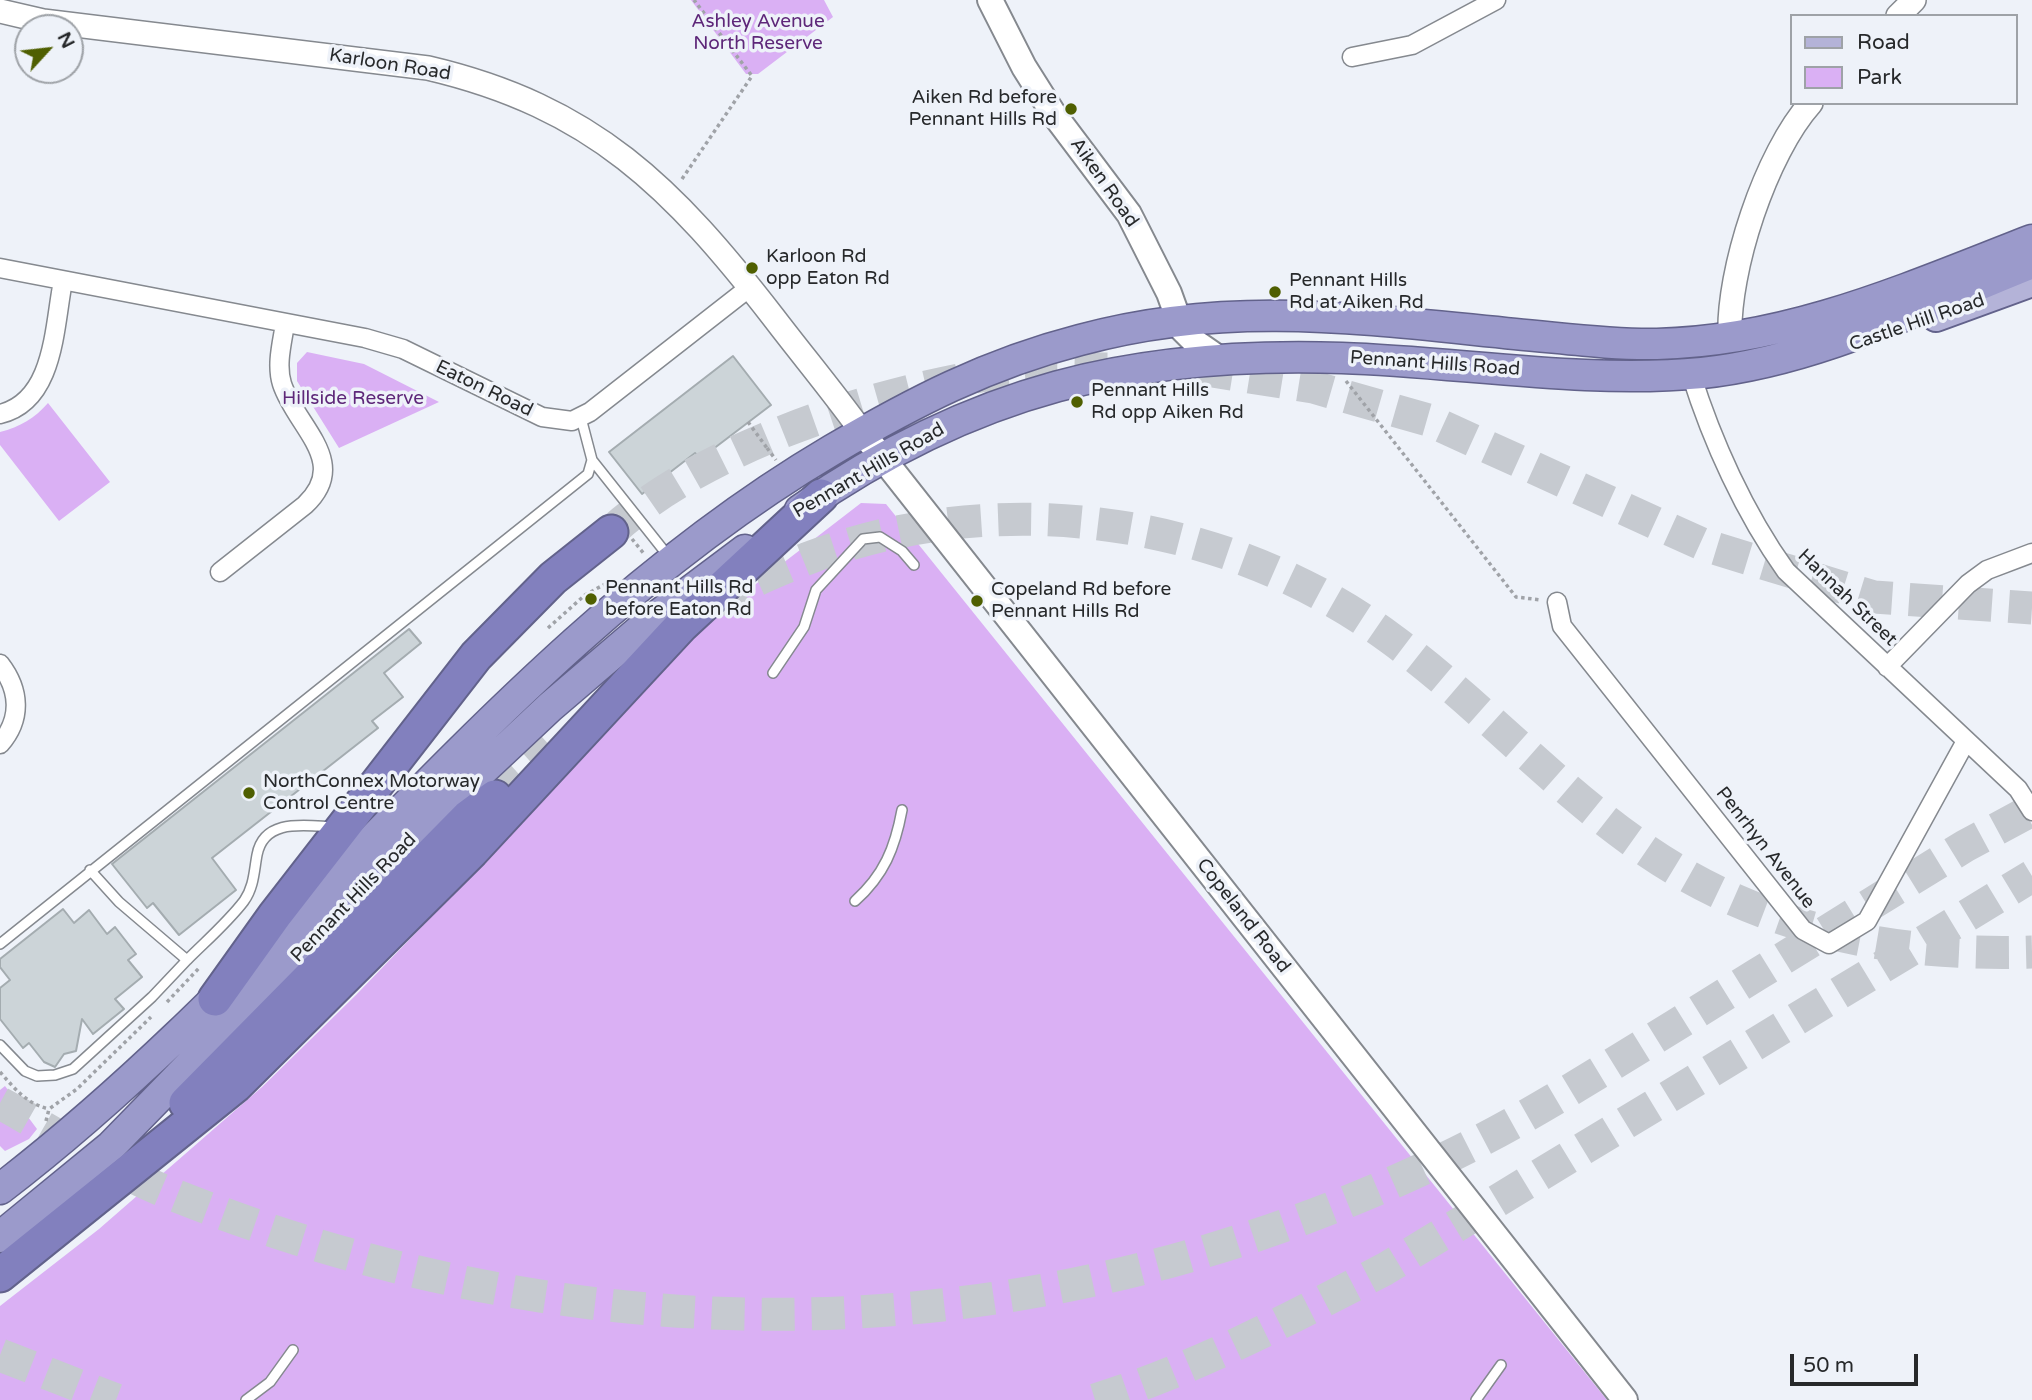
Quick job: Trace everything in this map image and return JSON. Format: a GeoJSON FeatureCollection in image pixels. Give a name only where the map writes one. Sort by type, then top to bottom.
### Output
{"type":"FeatureCollection","features":[{"type":"Feature","properties":{"kind":"highway","name":"Pennant Hills Road"},"geometry":{"type":"LineString","coordinates":[[0,1237],[111,1146],[421,828],[550,707],[653,619],[821,496],[935,430],[998,403],[1071,381],[1253,314],[1319,315],[1627,344],[1691,343],[1782,330],[1847,311],[2032,240]]}},
{"type":"Feature","properties":{"kind":"highway","name":"Pennant Hills Road"},"geometry":{"type":"LineString","coordinates":[[0,1189],[113,1095],[215,999],[528,684],[601,617],[755,499],[862,432],[937,390],[1004,362],[1079,340],[1173,344],[1220,359],[1340,358],[1574,374],[1691,374],[1799,353],[2032,264]]}},
{"type":"Feature","properties":{"kind":"highway"},"geometry":{"type":"LineString","coordinates":[[0,1275],[108,1191],[235,1086],[472,851],[681,626],[821,496]]}},
{"type":"Feature","properties":{"kind":"highway"},"geometry":{"type":"LineString","coordinates":[[215,999],[275,915],[476,656],[553,578],[611,532]]}},
{"type":"Feature","properties":{"kind":"highway"},"geometry":{"type":"LineString","coordinates":[[108,1191],[167,1121],[468,817],[495,797]]}},
{"type":"Feature","properties":{"kind":"highway"},"geometry":{"type":"LineString","coordinates":[[0,1256],[42,1228],[167,1121]]}},
{"type":"Feature","properties":{"kind":"main road","name":"Aiken Road"},"geometry":{"type":"LineString","coordinates":[[990,0],[1024,67],[1053,113],[1129,214],[1169,293],[1173,344],[1194,341],[1220,359]]}},
{"type":"Feature","properties":{"kind":"main road","name":"Castle Hill Road"},"geometry":{"type":"LineString","coordinates":[[1799,353],[1844,348],[2032,282]]}},
{"type":"Feature","properties":{"kind":"main road","name":"Copeland Road"},"geometry":{"type":"LineString","coordinates":[[862,432],[1625,1400]]}},
{"type":"Feature","properties":{"kind":"street"},"geometry":{"type":"LineString","coordinates":[[1352,57],[1412,45],[1496,0]]}},
{"type":"Feature","properties":{"kind":"street"},"geometry":{"type":"LineString","coordinates":[[1900,14],[1914,0]]}},
{"type":"Feature","properties":{"kind":"street","name":"Karloon Road"},"geometry":{"type":"LineString","coordinates":[[0,11],[43,21],[428,68],[464,76],[524,98],[567,120],[638,167],[692,219],[750,287]]}},
{"type":"Feature","properties":{"kind":"street"},"geometry":{"type":"LineString","coordinates":[[1730,338],[1729,318],[1738,274],[1768,173],[1783,141],[1810,105]]}},
{"type":"Feature","properties":{"kind":"street","name":"Eaton Road"},"geometry":{"type":"LineString","coordinates":[[0,268],[365,338],[403,349],[542,417],[561,422],[581,418]]}},
{"type":"Feature","properties":{"kind":"street"},"geometry":{"type":"LineString","coordinates":[[0,414],[20,407],[39,386],[44,375],[63,281]]}},
{"type":"Feature","properties":{"kind":"street"},"geometry":{"type":"LineString","coordinates":[[581,418],[750,287],[862,432]]}},
{"type":"Feature","properties":{"kind":"street"},"geometry":{"type":"LineString","coordinates":[[220,572],[305,505],[317,494],[323,482],[320,454],[282,384],[279,370],[285,324]]}},
{"type":"Feature","properties":{"kind":"street","name":"Hannah Street"},"geometry":{"type":"LineString","coordinates":[[1691,374],[1704,410],[1768,545],[1786,571],[2018,789],[2032,811]]}},
{"type":"Feature","properties":{"kind":"street"},"geometry":{"type":"LineString","coordinates":[[1887,667],[1968,584],[1987,570],[2032,553]]}},
{"type":"Feature","properties":{"kind":"street","name":"Penrhyn Avenue"},"geometry":{"type":"LineString","coordinates":[[1557,602],[1562,626],[1803,930],[1829,944],[1867,920],[1966,741]]}},
{"type":"Feature","properties":{"kind":"street"},"geometry":{"type":"LineString","coordinates":[[0,664],[14,685],[17,696],[14,721],[0,744]]}},
{"type":"Feature","properties":{"kind":"lane"},"geometry":{"type":"LineString","coordinates":[[581,418],[592,460],[672,562]]}},
{"type":"Feature","properties":{"kind":"lane"},"geometry":{"type":"LineString","coordinates":[[0,944],[588,474],[592,460]]}},
{"type":"Feature","properties":{"kind":"lane"},"geometry":{"type":"LineString","coordinates":[[773,673],[804,627],[807,608],[816,590],[863,539],[880,537],[902,551],[914,565]]}},
{"type":"Feature","properties":{"kind":"lane"},"geometry":{"type":"LineString","coordinates":[[855,901],[875,883],[889,860],[902,810]]}},
{"type":"Feature","properties":{"kind":"lane"},"geometry":{"type":"LineString","coordinates":[[0,1045],[25,1071],[37,1076],[55,1075],[73,1069],[152,997],[245,900],[255,876],[257,852],[268,835],[289,824],[338,827],[350,820]]}},
{"type":"Feature","properties":{"kind":"lane"},"geometry":{"type":"LineString","coordinates":[[90,870],[118,902],[187,960]]}},
{"type":"Feature","properties":{"kind":"lane"},"geometry":{"type":"LineString","coordinates":[[246,1400],[270,1382],[293,1350]]}},
{"type":"Feature","properties":{"kind":"lane"},"geometry":{"type":"LineString","coordinates":[[1476,1400],[1501,1365]]}},
{"type":"Feature","properties":{"kind":"path"},"geometry":{"type":"LineString","coordinates":[[682,179],[752,76],[694,0]]}},
{"type":"Feature","properties":{"kind":"path"},"geometry":{"type":"LineString","coordinates":[[1343,377],[1516,597],[1557,602]]}},
{"type":"Feature","properties":{"kind":"path"},"geometry":{"type":"LineString","coordinates":[[748,422],[778,462]]}},
{"type":"Feature","properties":{"kind":"path"},"geometry":{"type":"LineString","coordinates":[[0,1072],[35,1106],[49,1109]]}},
{"type":"Feature","properties":{"kind":"path"},"geometry":{"type":"LineString","coordinates":[[0,1082],[5,1078]]}},
{"type":"Feature","properties":{"kind":"green space","name":"Ashley Avenue North Reserve"},"geometry":{"type":"Polygon","coordinates":[[[691,0],[824,0],[833,17],[758,74],[746,74],[691,0]]]}},
{"type":"Feature","properties":{"kind":"green space","name":"Hillside Reserve"},"geometry":{"type":"Polygon","coordinates":[[[307,352],[364,364],[439,402],[339,448],[297,381],[297,363],[307,352]]]}},
{"type":"Feature","properties":{"kind":"green space"},"geometry":{"type":"Polygon","coordinates":[[[48,403],[110,482],[59,521],[0,445],[0,432],[27,421],[48,403]]]}},
{"type":"Feature","properties":{"kind":"green space"},"geometry":{"type":"Polygon","coordinates":[[[861,503],[886,504],[1607,1400],[0,1400],[0,1306],[99,1229],[262,1087],[356,995],[541,803],[700,627],[861,503]]]}},
{"type":"Feature","properties":{"kind":"green space"},"geometry":{"type":"Polygon","coordinates":[[[5,1086],[37,1129],[29,1139],[5,1151],[0,1146],[0,1090],[5,1086]]]}},
{"type":"Feature","properties":{"kind":"building"},"geometry":{"type":"Polygon","coordinates":[[[733,356],[771,405],[700,459],[695,453],[642,494],[609,452],[733,356]]]}},
{"type":"Feature","properties":{"kind":"building","name":"NorthConnex Motorway Control Centre"},"geometry":{"type":"Polygon","coordinates":[[[409,629],[421,643],[384,673],[403,697],[372,721],[378,728],[212,858],[236,890],[179,935],[153,903],[147,908],[112,864],[409,629]]]}},
{"type":"Feature","properties":{"kind":"building"},"geometry":{"type":"Polygon","coordinates":[[[63,909],[74,923],[89,910],[107,934],[115,927],[136,954],[128,960],[142,977],[115,999],[124,1009],[93,1034],[82,1019],[76,1051],[64,1054],[55,1067],[44,1062],[29,1043],[23,1048],[0,1019],[0,988],[10,980],[0,967],[0,959],[63,909]]]}},
{"type":"Feature","properties":{"kind":"tunnel"},"geometry":{"type":"LineString","coordinates":[[611,532],[651,500],[698,471],[749,446],[860,405],[970,378],[1021,370],[1111,369]]}},
{"type":"Feature","properties":{"kind":"tunnel"},"geometry":{"type":"LineString","coordinates":[[1200,369],[1313,387],[1428,420],[1704,545],[1874,597],[2032,608]]}},
{"type":"Feature","properties":{"kind":"tunnel"},"geometry":{"type":"LineString","coordinates":[[713,603],[806,559],[879,536],[955,523],[1031,519],[1107,525],[1182,540],[1255,564],[1325,597],[1390,638],[1432,670],[1592,810],[1679,871],[1726,896],[1801,925],[1876,942],[1952,951],[2032,952]]}},
{"type":"Feature","properties":{"kind":"tunnel"},"geometry":{"type":"LineString","coordinates":[[495,797],[551,747]]}},
{"type":"Feature","properties":{"kind":"tunnel"},"geometry":{"type":"LineString","coordinates":[[0,1103],[105,1162],[169,1193],[329,1248],[489,1287],[650,1309],[811,1314],[972,1301],[1131,1271],[1290,1224],[1446,1158],[1505,1128],[1965,846],[2032,810]]}},
{"type":"Feature","properties":{"kind":"tunnel"},"geometry":{"type":"LineString","coordinates":[[1095,1400],[1206,1358],[1385,1269],[2032,876]]}},
{"type":"Feature","properties":{"kind":"tunnel"},"geometry":{"type":"LineString","coordinates":[[0,1355],[116,1400]]}},
{"type":"Feature","properties":{"kind":"place","name":"Aiken Rd before Pennant Hills Rd"},"geometry":{"type":"Point","coordinates":[1071,109]}},
{"type":"Feature","properties":{"kind":"place","name":"Karloon Rd opp Eaton Rd"},"geometry":{"type":"Point","coordinates":[752,268]}},
{"type":"Feature","properties":{"kind":"place","name":"Pennant Hills Rd at Aiken Rd"},"geometry":{"type":"Point","coordinates":[1275,292]}},
{"type":"Feature","properties":{"kind":"place","name":"Pennant Hills Rd opp Aiken Rd"},"geometry":{"type":"Point","coordinates":[1077,402]}},
{"type":"Feature","properties":{"kind":"place","name":"Pennant Hills Rd before Eaton Rd"},"geometry":{"type":"Point","coordinates":[591,599]}},
{"type":"Feature","properties":{"kind":"place","name":"Copeland Rd before Pennant Hills Rd"},"geometry":{"type":"Point","coordinates":[977,601]}},
{"type":"Feature","properties":{"kind":"place","name":"NorthConnex Motorway Control Centre"},"geometry":{"type":"Point","coordinates":[249,793]}}]}
